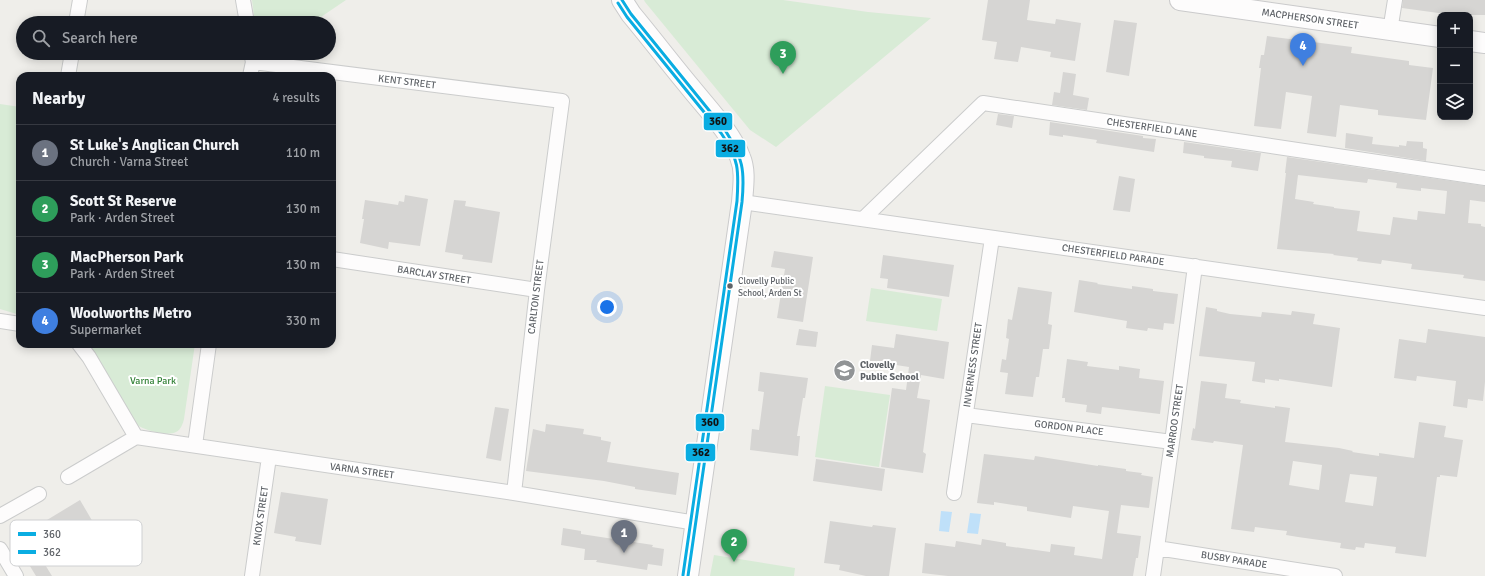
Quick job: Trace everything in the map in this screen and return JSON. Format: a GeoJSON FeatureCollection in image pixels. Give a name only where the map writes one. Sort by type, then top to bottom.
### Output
{"type":"FeatureCollection","features":[{"type":"Feature","properties":{"kind":"main road"},"geometry":{"type":"LineString","coordinates":[[622,0],[631,14],[707,107],[731,139],[740,156],[744,180],[688,576]]}},
{"type":"Feature","properties":{"kind":"main road","name":"MACPHERSON STREET"},"geometry":{"type":"LineString","coordinates":[[1180,0],[1437,37]]}},
{"type":"Feature","properties":{"kind":"main road"},"geometry":{"type":"LineString","coordinates":[[1473,41],[1485,43]]}},
{"type":"Feature","properties":{"kind":"street"},"geometry":{"type":"LineString","coordinates":[[77,16],[80,0]]}},
{"type":"Feature","properties":{"kind":"street"},"geometry":{"type":"LineString","coordinates":[[243,0],[246,16]]}},
{"type":"Feature","properties":{"kind":"street"},"geometry":{"type":"LineString","coordinates":[[1390,31],[1395,0]]}},
{"type":"Feature","properties":{"kind":"street"},"geometry":{"type":"LineString","coordinates":[[69,72],[71,60]]}},
{"type":"Feature","properties":{"kind":"street","name":"KENT STREET"},"geometry":{"type":"LineString","coordinates":[[252,64],[319,72]]}},
{"type":"Feature","properties":{"kind":"street","name":"KENT STREET"},"geometry":{"type":"LineString","coordinates":[[336,74],[562,101]]}},
{"type":"Feature","properties":{"kind":"street","name":"CARLTON STREET"},"geometry":{"type":"LineString","coordinates":[[514,493],[537,290],[562,101]]}},
{"type":"Feature","properties":{"kind":"street","name":"CHESTERFIELD LANE"},"geometry":{"type":"LineString","coordinates":[[863,219],[983,103],[1485,178]]}},
{"type":"Feature","properties":{"kind":"street","name":"CHESTERFIELD PARADE"},"geometry":{"type":"LineString","coordinates":[[742,202],[1485,308]]}},
{"type":"Feature","properties":{"kind":"street","name":"INVERNESS STREET"},"geometry":{"type":"LineString","coordinates":[[954,493],[992,238]]}},
{"type":"Feature","properties":{"kind":"street","name":"BARCLAY STREET"},"geometry":{"type":"LineString","coordinates":[[336,260],[537,290]]}},
{"type":"Feature","properties":{"kind":"street","name":"MARROO STREET"},"geometry":{"type":"LineString","coordinates":[[1153,576],[1195,266]]}},
{"type":"Feature","properties":{"kind":"street"},"geometry":{"type":"LineString","coordinates":[[0,321],[16,323]]}},
{"type":"Feature","properties":{"kind":"street"},"geometry":{"type":"LineString","coordinates":[[68,477],[136,436],[89,357],[82,348]]}},
{"type":"Feature","properties":{"kind":"street"},"geometry":{"type":"LineString","coordinates":[[195,445],[208,348]]}},
{"type":"Feature","properties":{"kind":"street","name":"GORDON PLACE"},"geometry":{"type":"LineString","coordinates":[[966,415],[1172,442]]}},
{"type":"Feature","properties":{"kind":"street","name":"VARNA STREET"},"geometry":{"type":"LineString","coordinates":[[136,436],[696,522]]}},
{"type":"Feature","properties":{"kind":"street","name":"KNOX STREET"},"geometry":{"type":"LineString","coordinates":[[252,576],[270,457]]}},
{"type":"Feature","properties":{"kind":"street"},"geometry":{"type":"LineString","coordinates":[[0,516],[40,494]]}},
{"type":"Feature","properties":{"kind":"street","name":"BUSBY PARADE"},"geometry":{"type":"LineString","coordinates":[[1157,548],[1336,576]]}},
{"type":"Feature","properties":{"kind":"street"},"geometry":{"type":"LineString","coordinates":[[0,549],[10,566]]}},
{"type":"Feature","properties":{"kind":"street"},"geometry":{"type":"LineString","coordinates":[[10,566],[16,576]]}},
{"type":"Feature","properties":{"kind":"green space"},"geometry":{"type":"Polygon","coordinates":[[[252,0],[346,0],[322,16],[254,16],[252,0]]]}},
{"type":"Feature","properties":{"kind":"green space"},"geometry":{"type":"Polygon","coordinates":[[[644,0],[783,0],[868,12],[931,18],[776,147],[750,130],[644,0]]]}},
{"type":"Feature","properties":{"kind":"green space"},"geometry":{"type":"Polygon","coordinates":[[[0,104],[16,106],[16,314],[0,309],[0,104]]]}},
{"type":"Feature","properties":{"kind":"green space"},"geometry":{"type":"Polygon","coordinates":[[[871,288],[942,299],[937,331],[866,321],[871,288]]]}},
{"type":"Feature","properties":{"kind":"green space","name":"Varna Park"},"geometry":{"type":"Polygon","coordinates":[[[90,348],[194,348],[184,419],[179,430],[167,434],[149,430],[136,424],[90,348]]]}},
{"type":"Feature","properties":{"kind":"green space"},"geometry":{"type":"Polygon","coordinates":[[[825,386],[890,395],[879,467],[815,457],[825,386]]]}},
{"type":"Feature","properties":{"kind":"green space"},"geometry":{"type":"Polygon","coordinates":[[[714,555],[795,568],[794,576],[710,576],[714,555]]]}},
{"type":"Feature","properties":{"kind":"water"},"geometry":{"type":"Polygon","coordinates":[[[941,511],[952,512],[949,532],[939,531],[941,511]]]}},
{"type":"Feature","properties":{"kind":"water"},"geometry":{"type":"Polygon","coordinates":[[[970,513],[981,514],[978,534],[967,533],[970,513]]]}},
{"type":"Feature","properties":{"kind":"building"},"geometry":{"type":"Polygon","coordinates":[[[988,0],[1030,0],[1027,20],[1055,24],[1056,19],[1081,23],[1075,61],[1050,57],[1051,52],[1021,47],[1018,62],[994,59],[997,42],[982,40],[988,0]]]}},
{"type":"Feature","properties":{"kind":"building"},"geometry":{"type":"Polygon","coordinates":[[[1403,0],[1485,0],[1485,15],[1473,15],[1473,12],[1437,13],[1402,8],[1403,0]]]}},
{"type":"Feature","properties":{"kind":"building"},"geometry":{"type":"Polygon","coordinates":[[[1114,20],[1137,23],[1129,76],[1106,72],[1114,20]]]}},
{"type":"Feature","properties":{"kind":"building"},"geometry":{"type":"Polygon","coordinates":[[[1267,36],[1352,47],[1351,53],[1409,61],[1409,65],[1433,68],[1426,120],[1378,115],[1378,110],[1340,105],[1336,137],[1307,133],[1312,96],[1286,92],[1281,129],[1254,126],[1261,68],[1259,68],[1261,55],[1264,55],[1267,36]]]}},
{"type":"Feature","properties":{"kind":"building"},"geometry":{"type":"Polygon","coordinates":[[[1063,72],[1076,74],[1073,95],[1089,98],[1087,110],[1052,105],[1054,92],[1060,93],[1063,72]]]}},
{"type":"Feature","properties":{"kind":"building"},"geometry":{"type":"Polygon","coordinates":[[[998,114],[1014,116],[1012,128],[996,125],[998,114]]]}},
{"type":"Feature","properties":{"kind":"building"},"geometry":{"type":"Polygon","coordinates":[[[1050,122],[1156,139],[1154,152],[1096,143],[1097,140],[1063,135],[1063,137],[1049,135],[1050,122]]]}},
{"type":"Feature","properties":{"kind":"building"},"geometry":{"type":"Polygon","coordinates":[[[1346,133],[1373,137],[1372,144],[1399,147],[1399,145],[1406,146],[1407,141],[1423,142],[1423,148],[1427,149],[1426,161],[1345,148],[1346,133]]]}},
{"type":"Feature","properties":{"kind":"building"},"geometry":{"type":"Polygon","coordinates":[[[1184,142],[1261,153],[1258,171],[1231,167],[1232,161],[1204,158],[1204,156],[1183,153],[1184,142]]]}},
{"type":"Feature","properties":{"kind":"building"},"geometry":{"type":"Polygon","coordinates":[[[1287,157],[1485,186],[1485,202],[1470,200],[1468,223],[1481,224],[1481,226],[1485,227],[1485,281],[1463,278],[1464,275],[1411,269],[1412,264],[1382,260],[1381,264],[1357,261],[1358,258],[1333,255],[1334,254],[1277,249],[1287,157]],[[1298,175],[1295,199],[1314,202],[1313,204],[1334,208],[1360,211],[1357,231],[1390,235],[1393,217],[1417,220],[1418,211],[1445,214],[1447,191],[1421,188],[1421,191],[1396,188],[1397,183],[1368,179],[1367,183],[1298,175]]]}},
{"type":"Feature","properties":{"kind":"building"},"geometry":{"type":"Polygon","coordinates":[[[1119,176],[1135,179],[1130,212],[1113,210],[1119,176]]]}},
{"type":"Feature","properties":{"kind":"building"},"geometry":{"type":"Polygon","coordinates":[[[405,195],[428,199],[420,246],[389,242],[388,249],[360,243],[364,219],[362,219],[365,200],[398,205],[399,201],[404,202],[405,195]]]}},
{"type":"Feature","properties":{"kind":"building"},"geometry":{"type":"Polygon","coordinates":[[[454,200],[466,201],[465,206],[500,212],[492,263],[462,259],[463,255],[445,252],[454,200]]]}},
{"type":"Feature","properties":{"kind":"building"},"geometry":{"type":"Polygon","coordinates":[[[774,251],[813,257],[803,322],[777,318],[785,269],[771,267],[774,251]]]}},
{"type":"Feature","properties":{"kind":"building"},"geometry":{"type":"Polygon","coordinates":[[[883,255],[954,265],[949,297],[887,288],[888,279],[880,278],[883,255]]]}},
{"type":"Feature","properties":{"kind":"building"},"geometry":{"type":"Polygon","coordinates":[[[1079,280],[1132,289],[1132,286],[1153,289],[1153,291],[1178,294],[1174,324],[1164,323],[1163,330],[1148,328],[1147,331],[1126,328],[1127,321],[1074,312],[1079,280]]]}},
{"type":"Feature","properties":{"kind":"building"},"geometry":{"type":"Polygon","coordinates":[[[1018,287],[1052,292],[1048,324],[1052,325],[1049,349],[1043,349],[1039,377],[1036,377],[1033,397],[1005,394],[1008,373],[1000,372],[1002,359],[1006,360],[1009,339],[1006,338],[1008,319],[1012,320],[1018,287]]]}},
{"type":"Feature","properties":{"kind":"building"},"geometry":{"type":"Polygon","coordinates":[[[1206,307],[1230,314],[1261,317],[1262,312],[1291,315],[1292,311],[1315,314],[1313,324],[1340,328],[1332,387],[1279,379],[1279,381],[1265,379],[1265,383],[1252,381],[1255,362],[1199,356],[1206,307]]]}},
{"type":"Feature","properties":{"kind":"building"},"geometry":{"type":"Polygon","coordinates":[[[799,329],[818,332],[816,347],[796,345],[799,329]]]}},
{"type":"Feature","properties":{"kind":"building"},"geometry":{"type":"Polygon","coordinates":[[[1428,329],[1485,337],[1485,382],[1483,401],[1468,399],[1467,408],[1453,406],[1456,381],[1417,376],[1416,381],[1394,378],[1399,339],[1426,343],[1428,329]]]}},
{"type":"Feature","properties":{"kind":"building"},"geometry":{"type":"Polygon","coordinates":[[[896,334],[949,342],[944,379],[921,375],[917,398],[930,400],[923,452],[926,454],[923,473],[881,467],[892,388],[906,390],[909,367],[870,361],[872,345],[894,348],[896,334]]]}},
{"type":"Feature","properties":{"kind":"building"},"geometry":{"type":"Polygon","coordinates":[[[1067,359],[1088,362],[1087,366],[1119,370],[1119,366],[1140,369],[1139,378],[1164,381],[1160,414],[1102,407],[1101,414],[1086,412],[1087,405],[1065,402],[1065,398],[1062,398],[1067,359]]]}},
{"type":"Feature","properties":{"kind":"building"},"geometry":{"type":"Polygon","coordinates":[[[760,372],[808,378],[797,436],[800,436],[798,456],[750,450],[752,429],[759,430],[764,392],[758,391],[760,372]]]}},
{"type":"Feature","properties":{"kind":"building"},"geometry":{"type":"Polygon","coordinates":[[[1201,381],[1227,384],[1225,398],[1241,400],[1240,403],[1275,408],[1275,406],[1290,408],[1285,442],[1339,448],[1353,451],[1352,452],[1379,456],[1379,453],[1414,458],[1419,422],[1446,426],[1444,437],[1463,440],[1457,477],[1440,475],[1440,477],[1437,477],[1426,557],[1395,553],[1396,547],[1365,543],[1364,548],[1356,547],[1355,550],[1340,548],[1341,543],[1286,535],[1287,531],[1255,527],[1254,532],[1231,529],[1243,445],[1214,441],[1213,443],[1191,440],[1193,428],[1195,429],[1201,381]],[[1293,461],[1289,485],[1319,490],[1322,465],[1293,461]],[[1350,474],[1345,502],[1373,506],[1377,477],[1350,474]]]}},
{"type":"Feature","properties":{"kind":"building"},"geometry":{"type":"Polygon","coordinates":[[[495,407],[509,409],[501,461],[486,458],[495,407]]]}},
{"type":"Feature","properties":{"kind":"building"},"geometry":{"type":"Polygon","coordinates":[[[546,424],[584,429],[583,434],[601,437],[601,440],[611,442],[607,462],[679,473],[676,495],[635,489],[635,487],[604,481],[526,471],[533,429],[545,432],[546,424]]]}},
{"type":"Feature","properties":{"kind":"building"},"geometry":{"type":"Polygon","coordinates":[[[984,454],[1034,460],[1035,456],[1126,469],[1126,471],[1142,473],[1141,475],[1153,477],[1149,508],[1121,505],[1117,533],[1141,536],[1138,558],[1136,558],[1133,576],[948,576],[922,573],[925,543],[955,547],[956,541],[981,545],[982,539],[1006,543],[1006,546],[1050,552],[1051,544],[1075,547],[1074,555],[1102,559],[1109,511],[1073,506],[1071,518],[1027,511],[1027,507],[994,502],[994,505],[977,503],[984,454]]]}},
{"type":"Feature","properties":{"kind":"building"},"geometry":{"type":"Polygon","coordinates":[[[816,459],[885,469],[882,491],[813,481],[816,459]]]}},
{"type":"Feature","properties":{"kind":"building"},"geometry":{"type":"Polygon","coordinates":[[[281,492],[328,499],[321,545],[295,541],[296,537],[274,533],[281,492]]]}},
{"type":"Feature","properties":{"kind":"building"},"geometry":{"type":"Polygon","coordinates":[[[80,500],[92,520],[47,520],[80,500]]]}},
{"type":"Feature","properties":{"kind":"building"},"geometry":{"type":"Polygon","coordinates":[[[830,521],[872,527],[873,525],[896,528],[889,576],[866,576],[839,570],[840,565],[824,563],[830,521]]]}},
{"type":"Feature","properties":{"kind":"building"},"geometry":{"type":"Polygon","coordinates":[[[563,528],[581,531],[581,534],[653,545],[652,547],[664,549],[662,566],[648,564],[647,570],[596,562],[597,560],[584,560],[585,549],[561,545],[563,528]]]}},
{"type":"Feature","properties":{"kind":"building"},"geometry":{"type":"Polygon","coordinates":[[[30,566],[46,566],[52,576],[36,576],[30,566]]]}},
{"type":"Feature","properties":{"kind":"transit line","name":"360"},"geometry":{"type":"LineString","coordinates":[[622,0],[631,14],[725,130],[736,149],[743,173],[742,202],[688,576]]}},
{"type":"Feature","properties":{"kind":"transit line","name":"362"},"geometry":{"type":"LineString","coordinates":[[618,3],[627,17],[721,133],[731,150],[738,173],[737,201],[683,575]]}},
{"type":"Feature","properties":{"kind":"place","name":"Woolworths Metro"},"geometry":{"type":"Point","coordinates":[1303,66]}},
{"type":"Feature","properties":{"kind":"place","name":"MacPherson Park"},"geometry":{"type":"Point","coordinates":[783,74]}},
{"type":"Feature","properties":{"kind":"place","name":"Clovelly Public School, Arden St"},"geometry":{"type":"Point","coordinates":[730,286]}},
{"type":"Feature","properties":{"kind":"place","name":"Clovelly Public School"},"geometry":{"type":"Point","coordinates":[845,371]}},
{"type":"Feature","properties":{"kind":"place","name":"St Luke's Anglican Church"},"geometry":{"type":"Point","coordinates":[624,553]}},
{"type":"Feature","properties":{"kind":"place","name":"Scott St Reserve"},"geometry":{"type":"Point","coordinates":[734,562]}}]}
